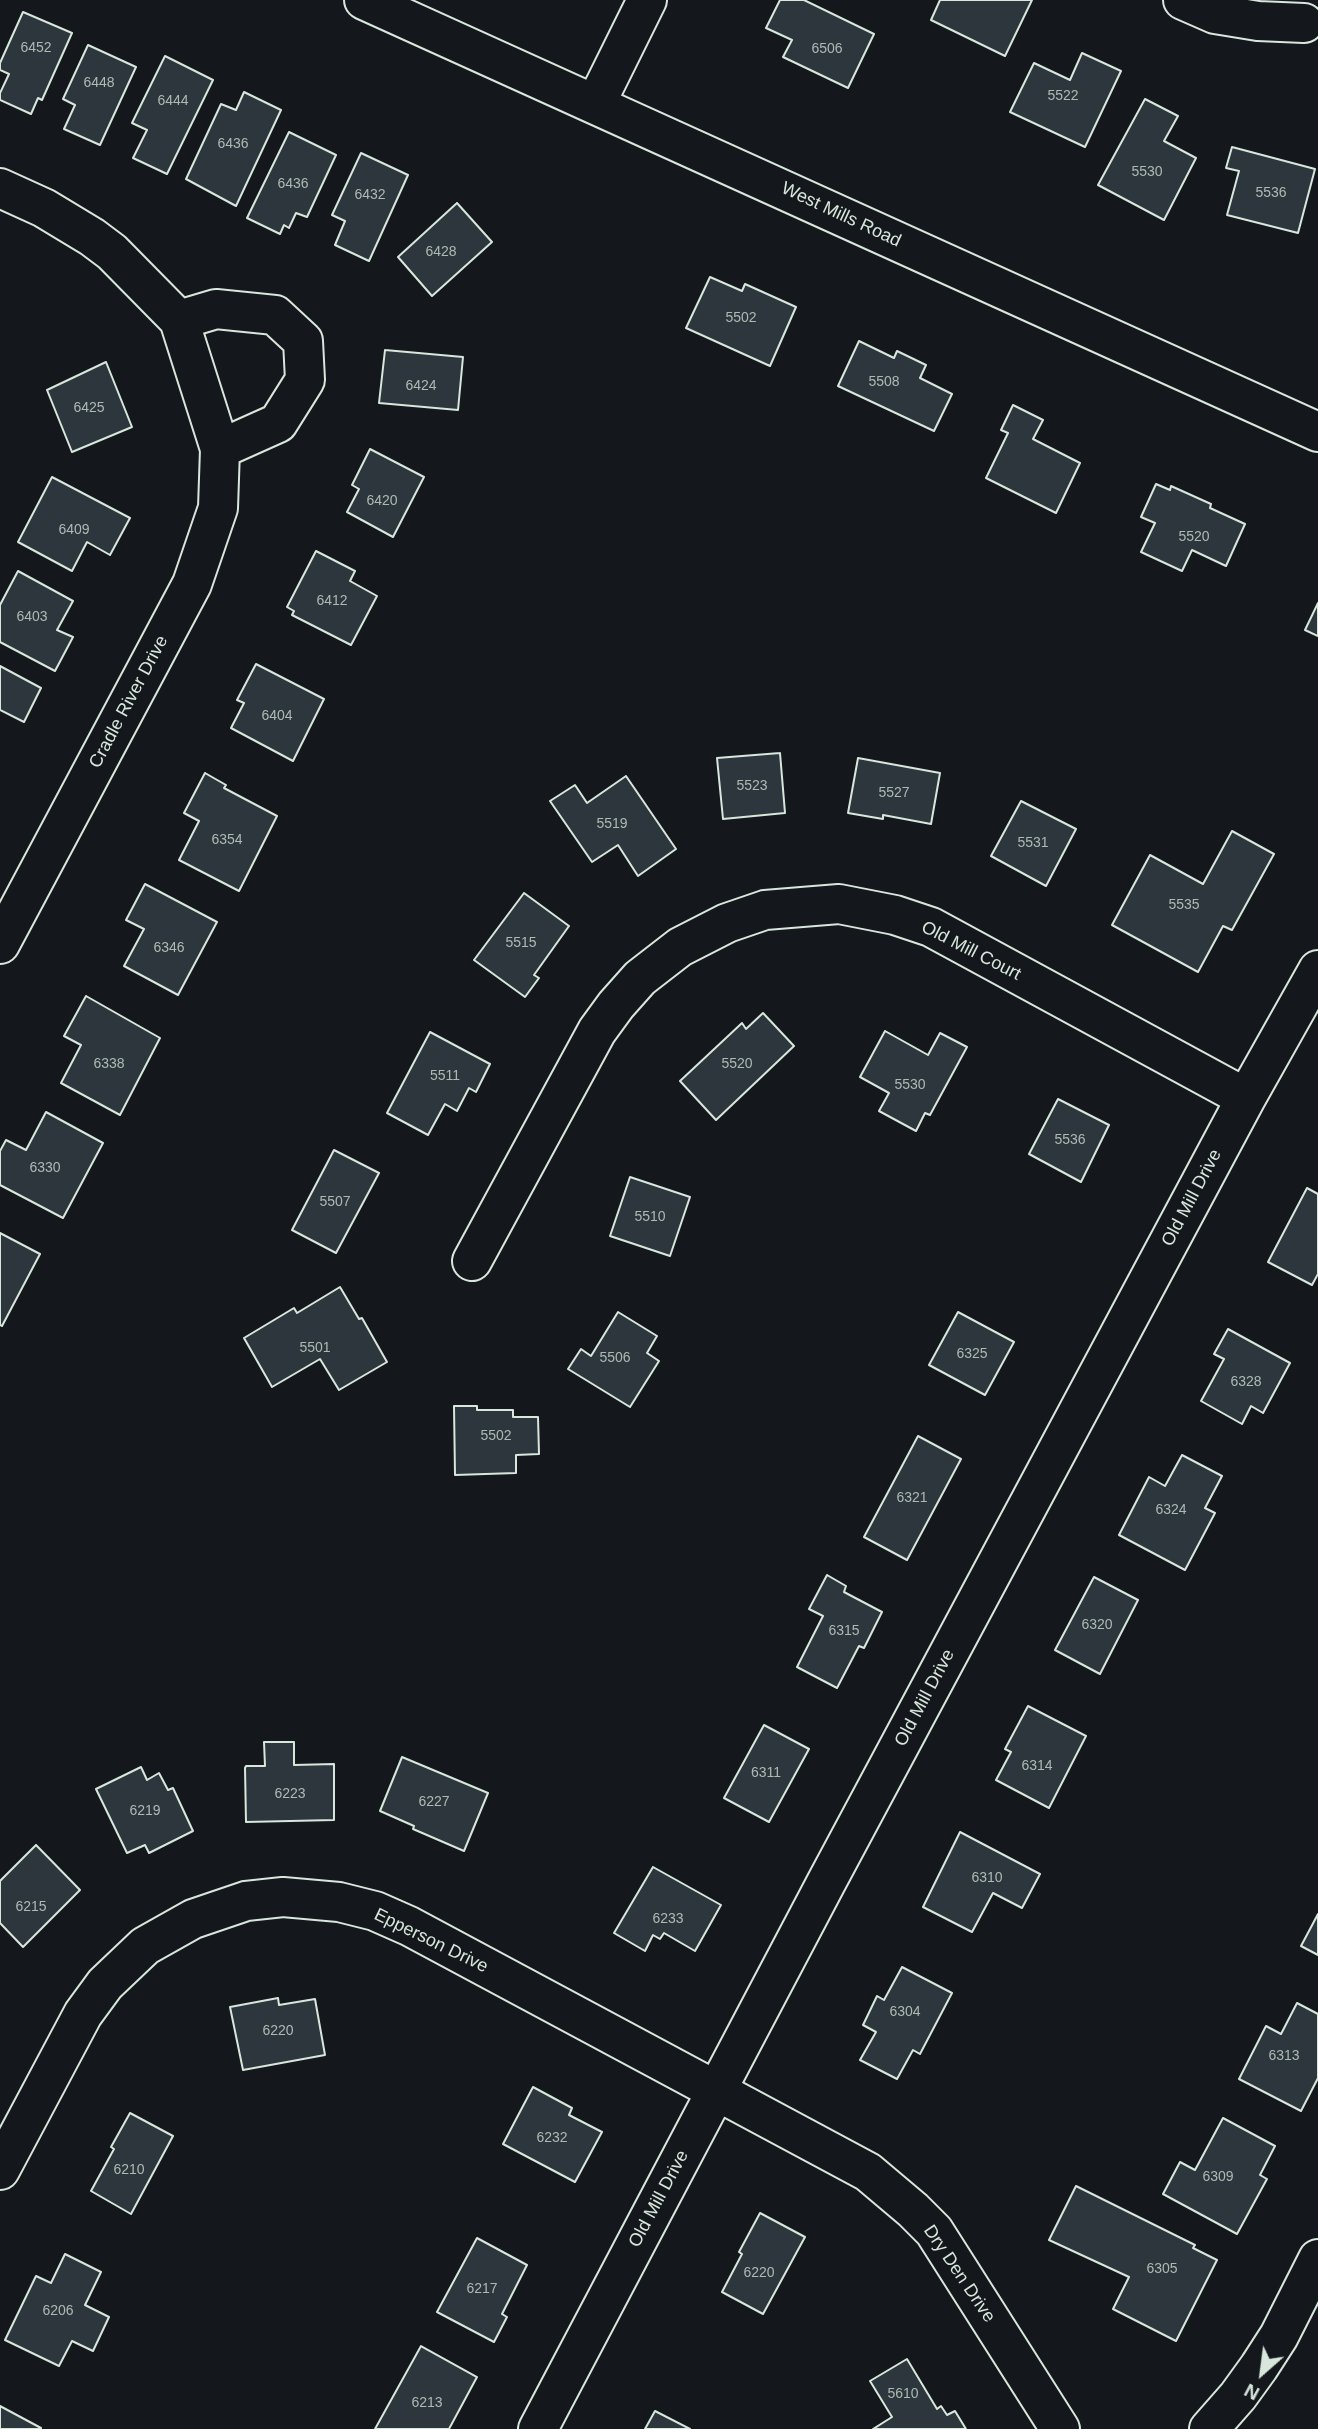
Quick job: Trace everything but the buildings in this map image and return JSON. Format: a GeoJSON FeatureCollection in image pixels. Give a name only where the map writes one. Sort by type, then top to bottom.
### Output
{"type":"FeatureCollection","features":[{"type":"Feature","properties":{"kind":"street","name":"West Mills Road"},"geometry":{"type":"LineString","coordinates":[[364,0],[1318,432]]}},
{"type":"Feature","properties":{"kind":"street"},"geometry":{"type":"LineString","coordinates":[[596,103],[648,0]]}},
{"type":"Feature","properties":{"kind":"street"},"geometry":{"type":"LineString","coordinates":[[1184,0],[1215,15],[1258,21],[1304,23]]}},
{"type":"Feature","properties":{"kind":"street","name":"Cradle River Drive"},"geometry":{"type":"LineString","coordinates":[[0,188],[44,208],[92,237],[112,252],[180,320],[220,449],[218,508],[192,584],[0,944]]}},
{"type":"Feature","properties":{"kind":"street"},"geometry":{"type":"LineString","coordinates":[[180,320],[216,309],[275,315],[303,341],[305,380],[278,423],[220,449]]}},
{"type":"Feature","properties":{"kind":"street","name":"Old Mill Court"},"geometry":{"type":"LineString","coordinates":[[472,1261],[597,1031],[616,1005],[640,978],[680,947],[727,923],[765,910],[839,904],[895,915],[931,927],[1245,1098]]}},
{"type":"Feature","properties":{"kind":"street","name":"Old Mill Drive"},"geometry":{"type":"LineString","coordinates":[[538,2429],[1245,1098],[1318,970]]}},
{"type":"Feature","properties":{"kind":"street","name":"Epperson Drive"},"geometry":{"type":"LineString","coordinates":[[0,2170],[83,2014],[117,1970],[145,1946],[176,1927],[210,1912],[265,1898],[321,1899],[375,1911],[409,1926],[715,2092]]}},
{"type":"Feature","properties":{"kind":"street","name":"Dry Den Drive"},"geometry":{"type":"LineString","coordinates":[[715,2092],[867,2172],[913,2210],[934,2231],[1060,2429]]}},
{"type":"Feature","properties":{"kind":"street"},"geometry":{"type":"LineString","coordinates":[[1209,2429],[1259,2367],[1283,2328],[1318,2259]]}}]}
